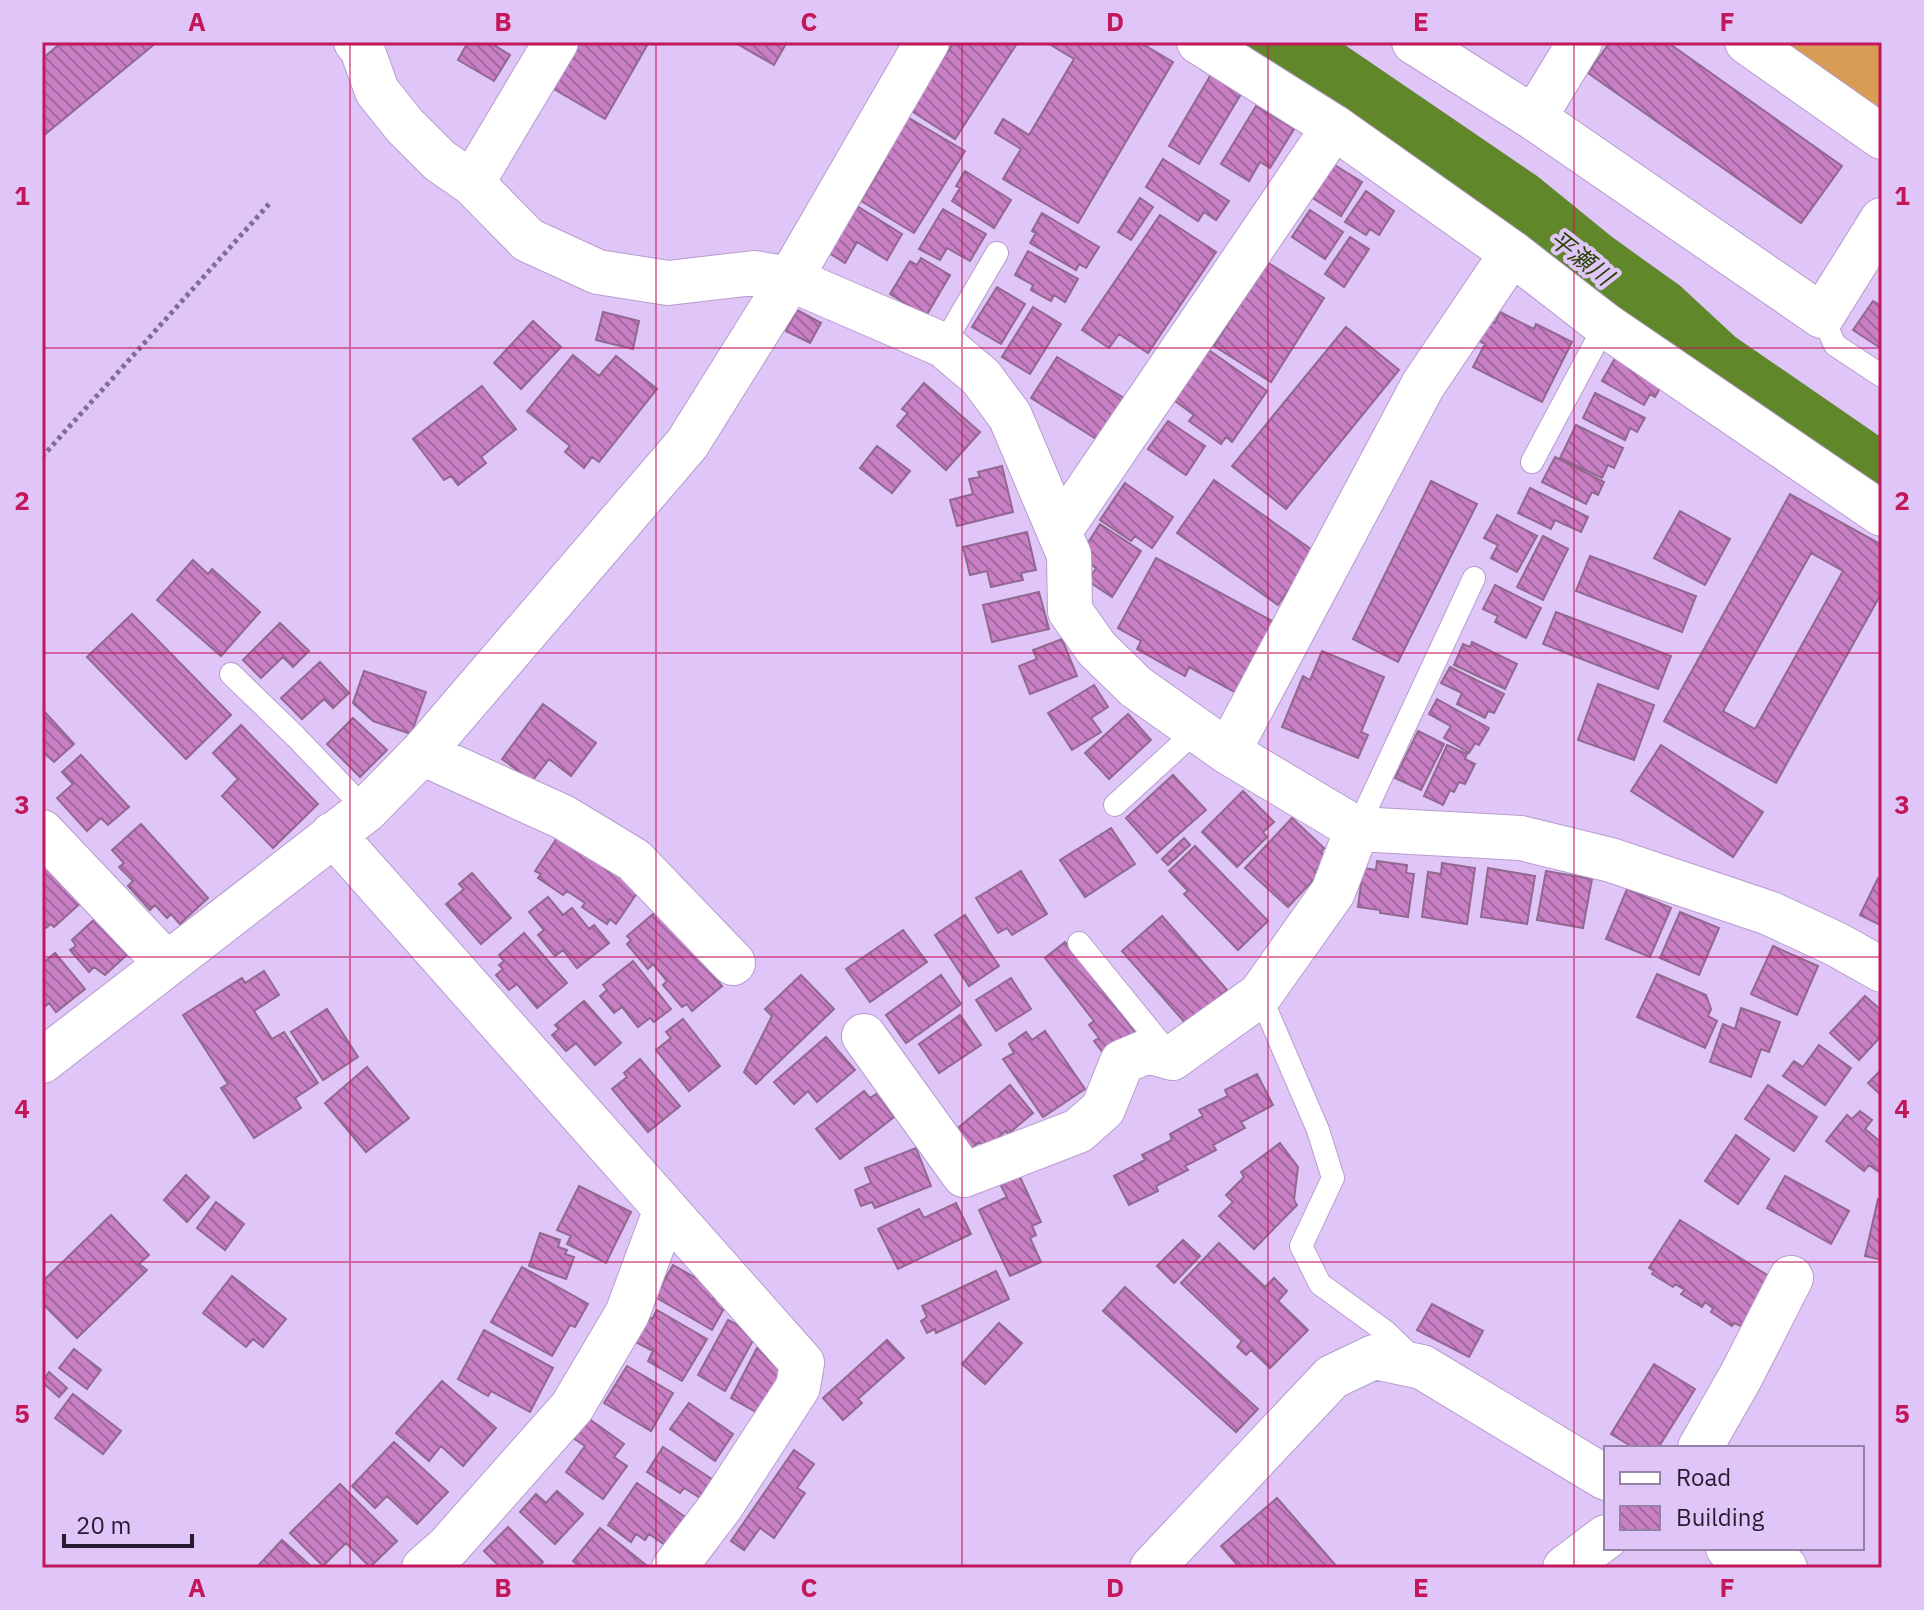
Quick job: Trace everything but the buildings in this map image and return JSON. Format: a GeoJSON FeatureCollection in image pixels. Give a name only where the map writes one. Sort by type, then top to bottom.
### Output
{"type":"FeatureCollection","features":[{"type":"Feature","properties":{"kind":"street"},"geometry":{"type":"LineString","coordinates":[[356,42],[362,49],[377,91],[405,126],[440,161],[472,183],[528,240],[598,272],[668,283],[754,273],[790,279],[943,345],[981,377],[1010,416],[1069,555],[1070,611],[1097,649],[1136,687],[1212,741],[1357,829],[1521,838],[1611,860],[1769,913],[1836,944],[1882,970]]}},
{"type":"Feature","properties":{"kind":"street"},"geometry":{"type":"LineString","coordinates":[[472,183],[556,42]]}},
{"type":"Feature","properties":{"kind":"street"},"geometry":{"type":"LineString","coordinates":[[42,1061],[349,822],[422,753],[687,444],[790,279],[927,42]]}},
{"type":"Feature","properties":{"kind":"street"},"geometry":{"type":"LineString","coordinates":[[1199,42],[1334,127],[1512,253],[1605,325],[1882,514]]}},
{"type":"Feature","properties":{"kind":"street"},"geometry":{"type":"LineString","coordinates":[[1414,42],[1534,118],[1822,316],[1882,220]]}},
{"type":"Feature","properties":{"kind":"street"},"geometry":{"type":"LineString","coordinates":[[1534,118],[1580,42]]}},
{"type":"Feature","properties":{"kind":"street"},"geometry":{"type":"LineString","coordinates":[[1747,42],[1882,137]]}},
{"type":"Feature","properties":{"kind":"street"},"geometry":{"type":"LineString","coordinates":[[1059,532],[1334,127]]}},
{"type":"Feature","properties":{"kind":"street"},"geometry":{"type":"LineString","coordinates":[[1212,741],[1423,385],[1512,253]]}},
{"type":"Feature","properties":{"kind":"street"},"geometry":{"type":"LineString","coordinates":[[422,753],[563,817],[634,860],[733,963]]}},
{"type":"Feature","properties":{"kind":"street"},"geometry":{"type":"LineString","coordinates":[[349,822],[666,1209],[802,1363],[798,1387],[721,1506],[674,1568]]}},
{"type":"Feature","properties":{"kind":"street"},"geometry":{"type":"LineString","coordinates":[[864,1036],[964,1175],[1078,1131],[1103,1109],[1122,1062],[1148,1051],[1172,1058],[1260,995],[1333,892],[1357,829]]}},
{"type":"Feature","properties":{"kind":"street"},"geometry":{"type":"LineString","coordinates":[[42,832],[166,963]]}},
{"type":"Feature","properties":{"kind":"street"},"geometry":{"type":"LineString","coordinates":[[424,1568],[448,1547],[572,1407],[627,1314],[666,1209]]}},
{"type":"Feature","properties":{"kind":"street"},"geometry":{"type":"LineString","coordinates":[[1701,1446],[1791,1278]]}},
{"type":"Feature","properties":{"kind":"street"},"geometry":{"type":"LineString","coordinates":[[1166,1563],[1332,1377],[1374,1357],[1422,1367],[1604,1477]]}},
{"type":"Feature","properties":{"kind":"street"},"geometry":{"type":"LineString","coordinates":[[1565,1568],[1604,1539]]}},
{"type":"Feature","properties":{"kind":"street"},"geometry":{"type":"LineString","coordinates":[[1734,1550],[1785,1568]]}},
{"type":"Feature","properties":{"kind":"lane"},"geometry":{"type":"LineString","coordinates":[[943,345],[997,253]]}},
{"type":"Feature","properties":{"kind":"lane"},"geometry":{"type":"LineString","coordinates":[[1822,316],[1835,345],[1882,376]]}},
{"type":"Feature","properties":{"kind":"lane"},"geometry":{"type":"LineString","coordinates":[[1532,462],[1605,325]]}},
{"type":"Feature","properties":{"kind":"lane"},"geometry":{"type":"LineString","coordinates":[[1357,829],[1474,578]]}},
{"type":"Feature","properties":{"kind":"lane"},"geometry":{"type":"LineString","coordinates":[[231,674],[296,737],[349,822]]}},
{"type":"Feature","properties":{"kind":"lane"},"geometry":{"type":"LineString","coordinates":[[1115,805],[1212,741]]}},
{"type":"Feature","properties":{"kind":"lane"},"geometry":{"type":"LineString","coordinates":[[1079,943],[1172,1058]]}},
{"type":"Feature","properties":{"kind":"lane"},"geometry":{"type":"LineString","coordinates":[[1260,995],[1318,1130],[1333,1178],[1301,1246],[1320,1284],[1386,1332],[1422,1367]]}},
{"type":"Feature","properties":{"kind":"path"},"geometry":{"type":"LineString","coordinates":[[42,457],[269,204]]}},
{"type":"Feature","properties":{"kind":"shaded area"},"geometry":{"type":"Polygon","coordinates":[[[1778,42],[1882,42],[1882,116],[1778,42]]]}},
{"type":"Feature","properties":{"kind":"waterway","name":"平瀬川"},"geometry":{"type":"LineString","coordinates":[[1273,42],[1515,207],[1590,268],[1657,316],[1712,367],[1882,484]]}}]}
